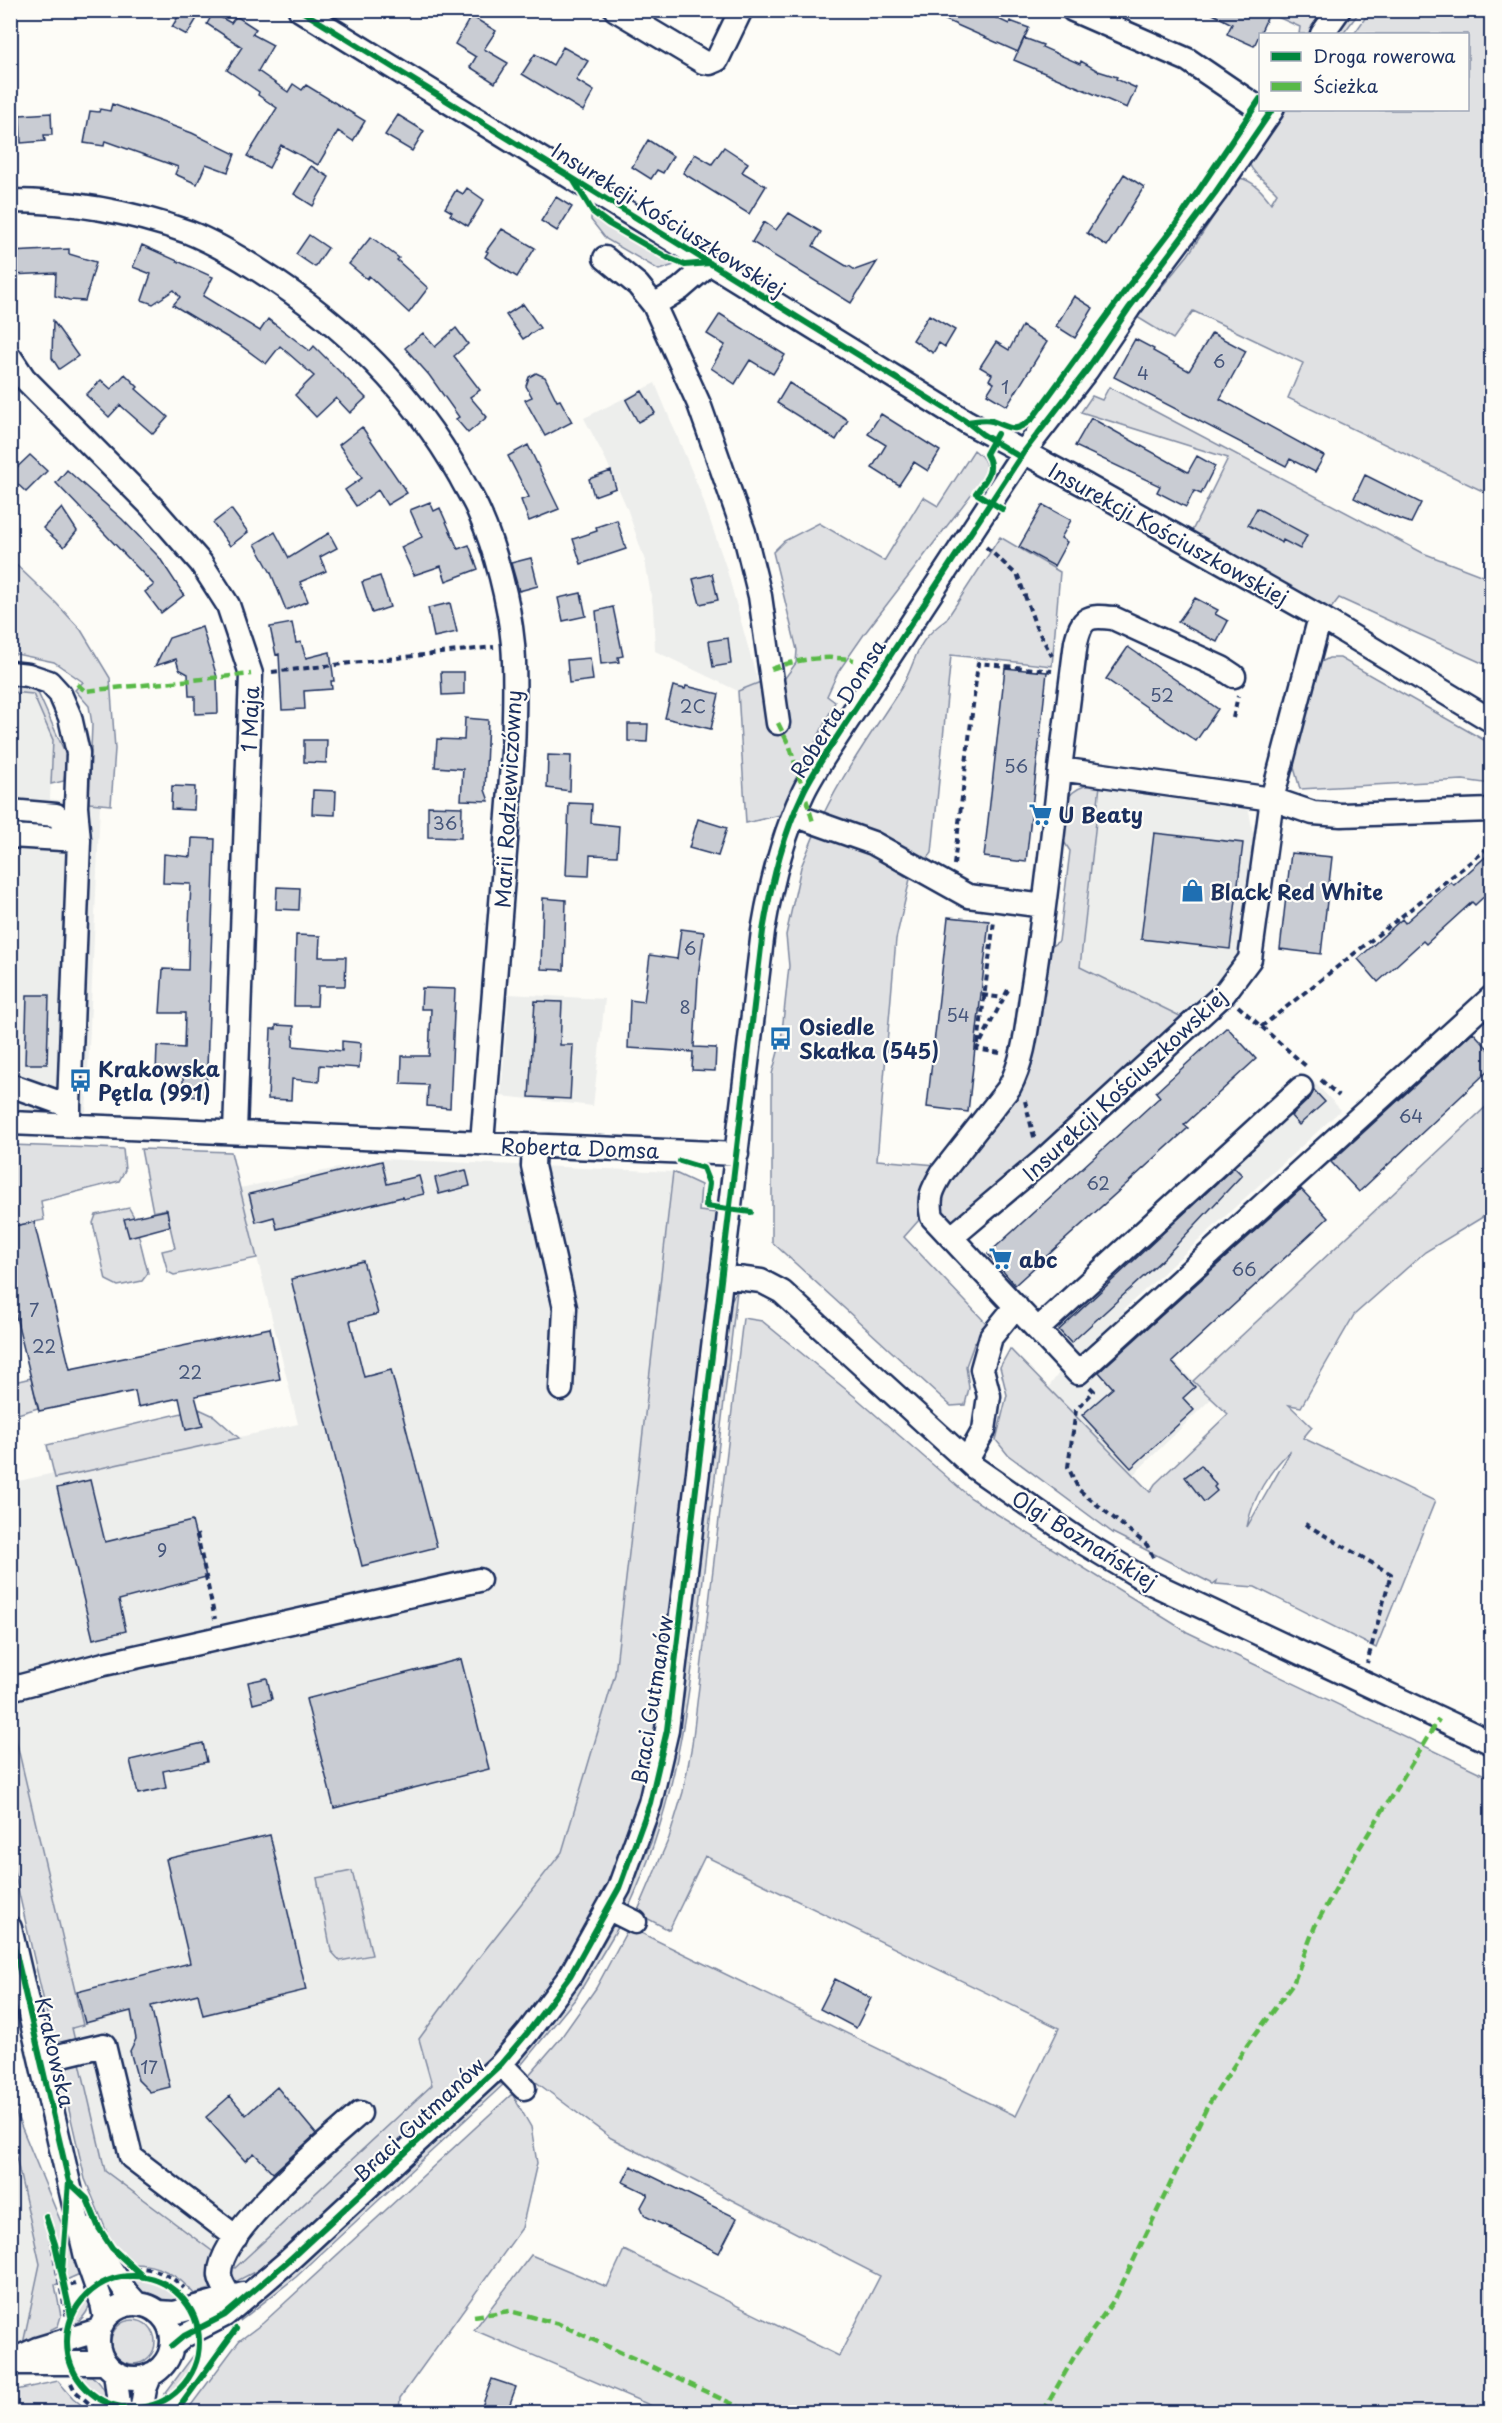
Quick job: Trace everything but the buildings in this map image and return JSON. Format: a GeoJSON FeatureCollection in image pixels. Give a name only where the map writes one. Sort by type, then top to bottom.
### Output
{"type":"FeatureCollection","features":[{"type":"Feature","properties":{"kind":"street","name":"Insurekcji Kościuszkowskiej"},"geometry":{"type":"LineString","coordinates":[[300,10],[967,422],[1087,486],[1320,617],[1491,721]]}},
{"type":"Feature","properties":{"kind":"street"},"geometry":{"type":"LineString","coordinates":[[616,10],[703,63],[717,60],[741,10]]}},
{"type":"Feature","properties":{"kind":"street"},"geometry":{"type":"LineString","coordinates":[[1073,10],[1188,60],[1259,107]]}},
{"type":"Feature","properties":{"kind":"street"},"geometry":{"type":"LineString","coordinates":[[1323,33],[1339,10]]}},
{"type":"Feature","properties":{"kind":"street","name":"Roberta Domsa"},"geometry":{"type":"LineString","coordinates":[[10,1123],[69,1116],[133,1139],[235,1132],[736,1154],[763,931],[771,886],[794,815],[804,792],[829,749],[1023,453],[1087,370],[1129,308],[1215,193],[1265,111]]}},
{"type":"Feature","properties":{"kind":"street","name":"Marii Rodziewiczówny"},"geometry":{"type":"LineString","coordinates":[[10,201],[58,203],[103,209],[189,233],[233,254],[288,288],[342,330],[379,367],[426,423],[479,512],[496,561],[513,645],[513,752],[482,1143]]}},
{"type":"Feature","properties":{"kind":"street"},"geometry":{"type":"LineString","coordinates":[[604,258],[638,285],[654,305],[699,404],[744,532],[760,596],[778,723]]}},
{"type":"Feature","properties":{"kind":"street","name":"Insurekcji Kościuszkowskiej"},"geometry":{"type":"LineString","coordinates":[[654,305],[680,290],[710,263]]}},
{"type":"Feature","properties":{"kind":"street","name":"1 Maja"},"geometry":{"type":"LineString","coordinates":[[10,357],[24,378],[152,507],[201,562],[228,605],[251,674],[235,1132]]}},
{"type":"Feature","properties":{"kind":"street"},"geometry":{"type":"LineString","coordinates":[[1236,684],[1222,668],[1113,618],[1097,616],[1085,620],[1079,628],[1044,906],[1019,1065],[1009,1088],[942,1173],[929,1202],[932,1217],[1078,1373],[1491,996]]}},
{"type":"Feature","properties":{"kind":"street","name":"Insurekcji Kościuszkowskiej"},"geometry":{"type":"LineString","coordinates":[[952,1237],[1041,1161],[1224,994],[1250,959],[1272,800],[1320,617]]}},
{"type":"Feature","properties":{"kind":"street"},"geometry":{"type":"LineString","coordinates":[[10,673],[28,675],[49,682],[60,694],[70,717],[78,753],[76,807],[79,840],[69,1116],[10,1085]]}},
{"type":"Feature","properties":{"kind":"street"},"geometry":{"type":"LineString","coordinates":[[1060,769],[1272,800],[1313,813],[1341,815],[1491,810]]}},
{"type":"Feature","properties":{"kind":"street"},"geometry":{"type":"LineString","coordinates":[[10,812],[56,815],[79,840]]}},
{"type":"Feature","properties":{"kind":"street"},"geometry":{"type":"LineString","coordinates":[[794,815],[873,843],[968,896],[1044,906]]}},
{"type":"Feature","properties":{"kind":"street"},"geometry":{"type":"LineString","coordinates":[[10,836],[79,840]]}},
{"type":"Feature","properties":{"kind":"street"},"geometry":{"type":"LineString","coordinates":[[1038,1329],[1301,1088]]}},
{"type":"Feature","properties":{"kind":"street"},"geometry":{"type":"LineString","coordinates":[[534,1145],[533,1166],[565,1308],[561,1389]]}},
{"type":"Feature","properties":{"kind":"street","name":"Braci Gutmanów"},"geometry":{"type":"LineString","coordinates":[[172,2346],[184,2336],[235,2309],[501,2064],[554,1998],[609,1909],[641,1833],[655,1785],[666,1730],[736,1154]]}},
{"type":"Feature","properties":{"kind":"street","name":"Olgi Boznańskiej"},"geometry":{"type":"LineString","coordinates":[[721,1276],[760,1281],[782,1292],[967,1460],[1046,1518],[1147,1581],[1491,1743]]}},
{"type":"Feature","properties":{"kind":"street"},"geometry":{"type":"LineString","coordinates":[[967,1460],[984,1431],[989,1396],[982,1369],[991,1337],[1016,1306]]}},
{"type":"Feature","properties":{"kind":"street"},"geometry":{"type":"LineString","coordinates":[[10,1689],[104,1664],[479,1580]]}},
{"type":"Feature","properties":{"kind":"street"},"geometry":{"type":"LineString","coordinates":[[609,1909],[634,1922]]}},
{"type":"Feature","properties":{"kind":"street","name":"Krakowska"},"geometry":{"type":"LineString","coordinates":[[10,1928],[78,2221],[91,2290],[102,2303],[102,2324]]}},
{"type":"Feature","properties":{"kind":"street"},"geometry":{"type":"LineString","coordinates":[[41,2060],[104,2045],[131,2157],[236,2237]]}},
{"type":"Feature","properties":{"kind":"street"},"geometry":{"type":"LineString","coordinates":[[501,2064],[524,2088]]}},
{"type":"Feature","properties":{"kind":"street"},"geometry":{"type":"LineString","coordinates":[[235,2309],[220,2276],[223,2259],[236,2237],[275,2190],[360,2112]]}},
{"type":"Feature","properties":{"kind":"street","name":"Krakowska"},"geometry":{"type":"LineString","coordinates":[[78,2221],[100,2250],[124,2269],[137,2304]]}},
{"type":"Feature","properties":{"kind":"street"},"geometry":{"type":"LineString","coordinates":[[10,2362],[67,2348],[102,2324],[119,2307],[137,2304],[158,2312],[170,2327],[172,2346],[168,2358],[151,2374],[133,2378],[67,2348]]}},
{"type":"Feature","properties":{"kind":"street","name":"Braci Gutmanów"},"geometry":{"type":"LineString","coordinates":[[158,2312],[174,2313],[196,2307],[235,2309]]}},
{"type":"Feature","properties":{"kind":"street"},"geometry":{"type":"LineString","coordinates":[[102,2324],[98,2341],[100,2352],[110,2367],[120,2411],[145,2389],[151,2374]]}},
{"type":"Feature","properties":{"kind":"path"},"geometry":{"type":"LineString","coordinates":[[981,542],[1018,576],[1036,627],[1054,658]]}},
{"type":"Feature","properties":{"kind":"path"},"geometry":{"type":"LineString","coordinates":[[251,674],[513,645]]}},
{"type":"Feature","properties":{"kind":"path"},"geometry":{"type":"LineString","coordinates":[[954,867],[978,663],[1062,672]]}},
{"type":"Feature","properties":{"kind":"path"},"geometry":{"type":"LineString","coordinates":[[1233,718],[1239,699],[1236,684]]}},
{"type":"Feature","properties":{"kind":"path"},"geometry":{"type":"LineString","coordinates":[[1261,1027],[1491,845]]}},
{"type":"Feature","properties":{"kind":"path"},"geometry":{"type":"LineString","coordinates":[[977,1049],[994,919]]}},
{"type":"Feature","properties":{"kind":"path"},"geometry":{"type":"LineString","coordinates":[[977,1049],[1012,982]]}},
{"type":"Feature","properties":{"kind":"path"},"geometry":{"type":"LineString","coordinates":[[1224,994],[1339,1096]]}},
{"type":"Feature","properties":{"kind":"path"},"geometry":{"type":"LineString","coordinates":[[983,995],[1003,998]]}},
{"type":"Feature","properties":{"kind":"path"},"geometry":{"type":"LineString","coordinates":[[977,1049],[1019,1065],[1041,1161]]}},
{"type":"Feature","properties":{"kind":"path"},"geometry":{"type":"LineString","coordinates":[[1078,1373],[1094,1391],[1076,1410],[1068,1467],[1079,1490],[1147,1545],[1155,1562]]}},
{"type":"Feature","properties":{"kind":"path"},"geometry":{"type":"LineString","coordinates":[[1305,1524],[1391,1574],[1366,1670]]}},
{"type":"Feature","properties":{"kind":"path"},"geometry":{"type":"LineString","coordinates":[[197,1534],[215,1612],[213,1624]]}},
{"type":"Feature","properties":{"kind":"path"},"geometry":{"type":"LineString","coordinates":[[46,2217],[66,2287],[71,2316],[67,2348],[74,2374],[88,2393],[105,2405],[120,2411]]}},
{"type":"Feature","properties":{"kind":"path"},"geometry":{"type":"LineString","coordinates":[[46,2217],[66,2312],[67,2348],[75,2391],[120,2411]]}},
{"type":"Feature","properties":{"kind":"path"},"geometry":{"type":"LineString","coordinates":[[62,2271],[63,2260]]}},
{"type":"Feature","properties":{"kind":"path"},"geometry":{"type":"LineString","coordinates":[[124,2269],[143,2267],[160,2272],[179,2283],[191,2299],[196,2297],[196,2307]]}},
{"type":"Feature","properties":{"kind":"path"},"geometry":{"type":"LineString","coordinates":[[124,2269],[140,2274]]}},
{"type":"Feature","properties":{"kind":"path"},"geometry":{"type":"LineString","coordinates":[[124,2269],[166,2283],[196,2307]]}},
{"type":"Feature","properties":{"kind":"path"},"geometry":{"type":"LineString","coordinates":[[66,2287],[75,2292],[91,2290]]}},
{"type":"Feature","properties":{"kind":"path"},"geometry":{"type":"LineString","coordinates":[[71,2316],[91,2290]]}},
{"type":"Feature","properties":{"kind":"shaded area"},"geometry":{"type":"Polygon","coordinates":[[[1264,11],[1324,11],[1309,33],[1299,33],[1300,27],[1264,11]]]}},
{"type":"Feature","properties":{"kind":"shaded area"},"geometry":{"type":"Polygon","coordinates":[[[1352,11],[1360,11],[1344,33],[1337,33],[1352,11]]]}},
{"type":"Feature","properties":{"kind":"shaded area"},"geometry":{"type":"Polygon","coordinates":[[[1370,11],[1491,11],[1491,495],[1288,398],[1303,363],[1193,311],[1173,339],[1137,317],[1188,255],[1239,178],[1253,184],[1271,203],[1277,193],[1254,171],[1249,163],[1285,111],[1469,111],[1469,33],[1355,33],[1370,11]]]}},
{"type":"Feature","properties":{"kind":"shaded area"},"geometry":{"type":"Polygon","coordinates":[[[591,214],[608,227],[674,265],[659,270],[606,239],[591,220],[591,214]]]}},
{"type":"Feature","properties":{"kind":"shaded area"},"geometry":{"type":"Polygon","coordinates":[[[655,383],[700,491],[726,567],[758,683],[738,691],[655,651],[653,607],[645,561],[627,508],[584,418],[655,383]]]}},
{"type":"Feature","properties":{"kind":"shaded area"},"geometry":{"type":"Polygon","coordinates":[[[1109,387],[1423,553],[1491,579],[1491,667],[1339,598],[1329,611],[1191,533],[1228,458],[1081,412],[1092,396],[1102,400],[1109,387]]]}},
{"type":"Feature","properties":{"kind":"shaded area"},"geometry":{"type":"Polygon","coordinates":[[[974,450],[984,461],[986,475],[865,633],[838,672],[827,696],[835,702],[780,815],[746,823],[738,691],[758,683],[785,678],[796,663],[797,650],[773,552],[784,541],[819,523],[884,561],[923,497],[938,506],[974,450]]]}},
{"type":"Feature","properties":{"kind":"shaded area"},"geometry":{"type":"Polygon","coordinates":[[[1000,537],[1060,572],[1052,666],[951,655],[932,853],[922,865],[823,815],[850,766],[901,688],[922,644],[946,620],[1000,537]]]}},
{"type":"Feature","properties":{"kind":"shaded area"},"geometry":{"type":"Polygon","coordinates":[[[11,560],[81,630],[110,678],[115,749],[111,805],[89,803],[92,724],[89,706],[75,690],[83,682],[54,662],[11,653],[11,560]]]}},
{"type":"Feature","properties":{"kind":"shaded area"},"geometry":{"type":"Polygon","coordinates":[[[1329,658],[1340,658],[1491,744],[1491,784],[1463,780],[1300,789],[1293,764],[1319,663],[1329,658]]]}},
{"type":"Feature","properties":{"kind":"shaded area"},"geometry":{"type":"Polygon","coordinates":[[[10,683],[35,686],[67,757],[64,781],[51,784],[53,740],[33,694],[11,692],[10,683]]]}},
{"type":"Feature","properties":{"kind":"shaded area"},"geometry":{"type":"Polygon","coordinates":[[[10,692],[33,694],[53,740],[50,799],[100,805],[86,1115],[11,1111],[10,692]]]}},
{"type":"Feature","properties":{"kind":"shaded area"},"geometry":{"type":"Polygon","coordinates":[[[1093,784],[1100,785],[1080,967],[1186,1019],[964,1221],[950,1226],[935,1202],[904,1237],[987,1324],[974,1344],[966,1366],[969,1388],[965,1405],[951,1406],[772,1242],[772,1074],[781,1041],[789,966],[786,935],[801,867],[815,833],[857,846],[910,879],[896,939],[877,1160],[937,1165],[953,1178],[1008,1102],[1047,949],[1059,941],[1070,851],[1059,834],[1064,808],[1066,801],[1075,790],[1093,784]]]}},
{"type":"Feature","properties":{"kind":"shaded area"},"geometry":{"type":"Polygon","coordinates":[[[1100,785],[1248,805],[1253,833],[1252,873],[1243,955],[1235,970],[1186,1019],[1080,967],[1100,785]]]}},
{"type":"Feature","properties":{"kind":"shaded area"},"geometry":{"type":"Polygon","coordinates":[[[509,994],[605,999],[593,1106],[501,1096],[509,994]]]}},
{"type":"Feature","properties":{"kind":"shaded area"},"geometry":{"type":"Polygon","coordinates":[[[1314,1082],[1341,1110],[1124,1309],[1211,1399],[1133,1475],[1048,1388],[1061,1370],[1037,1344],[1314,1082]]]}},
{"type":"Feature","properties":{"kind":"shaded area"},"geometry":{"type":"Polygon","coordinates":[[[1491,1102],[1491,1212],[1425,1252],[1354,1315],[1301,1407],[1289,1405],[1312,1427],[1303,1438],[1435,1501],[1376,1648],[1255,1587],[1216,1584],[1217,1581],[1213,1584],[1113,1533],[1008,1455],[996,1440],[1007,1395],[1000,1367],[1010,1349],[1150,1492],[1155,1484],[1228,1414],[1193,1381],[1491,1102]],[[1290,1452],[1275,1467],[1262,1486],[1247,1527],[1290,1452]]]}},
{"type":"Feature","properties":{"kind":"shaded area"},"geometry":{"type":"Polygon","coordinates":[[[11,1145],[123,1149],[125,1170],[119,1181],[41,1201],[44,1220],[11,1227],[11,1145]]]}},
{"type":"Feature","properties":{"kind":"shaded area"},"geometry":{"type":"Polygon","coordinates":[[[141,1149],[231,1152],[257,1258],[174,1275],[168,1272],[162,1251],[175,1248],[166,1209],[153,1212],[141,1149]]]}},
{"type":"Feature","properties":{"kind":"shaded area"},"geometry":{"type":"Polygon","coordinates":[[[383,1159],[673,1172],[615,1674],[562,1852],[470,1969],[432,2085],[235,2268],[105,2171],[71,2028],[83,2025],[11,1719],[10,1483],[54,1473],[56,1478],[298,1424],[240,1188],[383,1159]]]}},
{"type":"Feature","properties":{"kind":"shaded area"},"geometry":{"type":"Polygon","coordinates":[[[673,1172],[701,1185],[699,1211],[717,1213],[659,1702],[648,1766],[631,1825],[608,1884],[571,1953],[532,2008],[483,2065],[262,2268],[237,2281],[194,2294],[181,2281],[158,2268],[132,2264],[111,2242],[85,2179],[11,1859],[10,1730],[14,1731],[83,2025],[72,2028],[105,2171],[235,2268],[432,2085],[419,2039],[470,1969],[562,1852],[615,1674],[673,1172]]]}},
{"type":"Feature","properties":{"kind":"shaded area"},"geometry":{"type":"Polygon","coordinates":[[[129,1208],[134,1217],[148,1273],[142,1281],[118,1286],[106,1280],[93,1223],[96,1215],[129,1208]]]}},
{"type":"Feature","properties":{"kind":"shaded area"},"geometry":{"type":"Polygon","coordinates":[[[737,1291],[693,1660],[680,1744],[659,1827],[645,1869],[627,1911],[625,1902],[651,1842],[678,1737],[731,1300],[737,1291]]]}},
{"type":"Feature","properties":{"kind":"shaded area"},"geometry":{"type":"Polygon","coordinates":[[[743,1318],[762,1321],[854,1396],[971,1498],[1187,1632],[1491,1778],[1491,2412],[666,2412],[474,2330],[531,2255],[607,2287],[624,2250],[839,2356],[880,2276],[611,2138],[528,2076],[560,2039],[596,1988],[629,1927],[1016,2116],[1059,2028],[705,1856],[669,1930],[637,1913],[669,1838],[683,1792],[692,1745],[743,1318]]]}},
{"type":"Feature","properties":{"kind":"shaded area"},"geometry":{"type":"Polygon","coordinates":[[[31,1378],[38,1408],[11,1416],[10,1383],[31,1378]]]}},
{"type":"Feature","properties":{"kind":"shaded area"},"geometry":{"type":"Polygon","coordinates":[[[199,1409],[214,1416],[239,1438],[55,1478],[47,1445],[182,1413],[202,1425],[199,1409]]]}},
{"type":"Feature","properties":{"kind":"shaded area"},"geometry":{"type":"Polygon","coordinates":[[[352,1871],[372,1955],[340,1961],[331,1951],[317,1878],[352,1871]]]}},
{"type":"Feature","properties":{"kind":"shaded area"},"geometry":{"type":"Polygon","coordinates":[[[620,1924],[576,1998],[518,2069],[518,2062],[569,1997],[613,1926],[620,1924]]]}},
{"type":"Feature","properties":{"kind":"shaded area"},"geometry":{"type":"Polygon","coordinates":[[[505,2083],[296,2277],[240,2321],[237,2317],[293,2272],[497,2084],[505,2083]]]}},
{"type":"Feature","properties":{"kind":"shaded area"},"geometry":{"type":"Polygon","coordinates":[[[10,2086],[17,2116],[82,2273],[55,2285],[61,2316],[58,2326],[50,2330],[51,2337],[23,2344],[40,2264],[11,2135],[10,2086]]]}},
{"type":"Feature","properties":{"kind":"shaded area"},"geometry":{"type":"Polygon","coordinates":[[[512,2094],[531,2127],[537,2163],[522,2228],[400,2398],[399,2412],[186,2412],[239,2341],[263,2323],[512,2094]]]}},
{"type":"Feature","properties":{"kind":"shaded area"},"geometry":{"type":"Polygon","coordinates":[[[10,2135],[40,2264],[23,2344],[11,2347],[10,2135]]]}},
{"type":"Feature","properties":{"kind":"shaded area"},"geometry":{"type":"Polygon","coordinates":[[[136,2277],[162,2284],[183,2303],[159,2301],[152,2298],[127,2279],[136,2277]]]}},
{"type":"Feature","properties":{"kind":"shaded area"},"geometry":{"type":"Polygon","coordinates":[[[91,2293],[86,2313],[71,2327],[78,2308],[91,2293]]]}},
{"type":"Feature","properties":{"kind":"shaded area"},"geometry":{"type":"Polygon","coordinates":[[[133,2320],[142,2321],[149,2326],[154,2333],[154,2351],[149,2358],[142,2363],[133,2364],[124,2363],[117,2358],[112,2351],[111,2342],[112,2333],[117,2326],[124,2321],[133,2320]]]}},
{"type":"Feature","properties":{"kind":"shaded area"},"geometry":{"type":"Polygon","coordinates":[[[196,2352],[192,2367],[184,2380],[161,2399],[196,2352]]]}},
{"type":"Feature","properties":{"kind":"shaded area"},"geometry":{"type":"Polygon","coordinates":[[[76,2370],[88,2374],[97,2381],[109,2402],[88,2388],[76,2370]]]}},
{"type":"Feature","properties":{"kind":"shaded area"},"geometry":{"type":"Polygon","coordinates":[[[58,2381],[90,2412],[11,2412],[11,2391],[58,2381]]]}},
{"type":"Feature","properties":{"kind":"marked path"},"geometry":{"type":"LineString","coordinates":[[771,669],[812,659],[854,660]]}},
{"type":"Feature","properties":{"kind":"marked path"},"geometry":{"type":"LineString","coordinates":[[77,684],[85,691],[251,674]]}},
{"type":"Feature","properties":{"kind":"marked path"},"geometry":{"type":"LineString","coordinates":[[778,723],[790,747],[813,822]]}},
{"type":"Feature","properties":{"kind":"marked path"},"geometry":{"type":"LineString","coordinates":[[1043,2412],[1074,2357],[1116,2297],[1207,2107],[1248,2044],[1293,1984],[1315,1926],[1349,1865],[1439,1719]]}},
{"type":"Feature","properties":{"kind":"marked path"},"geometry":{"type":"LineString","coordinates":[[474,2316],[510,2311],[559,2324],[750,2412]]}},
{"type":"Feature","properties":{"kind":"cycle path"},"geometry":{"type":"LineString","coordinates":[[300,10],[1020,457]]}},
{"type":"Feature","properties":{"kind":"cycle path"},"geometry":{"type":"LineString","coordinates":[[967,422],[989,420],[1016,428],[1032,419],[1176,224],[1259,100]]}},
{"type":"Feature","properties":{"kind":"cycle path"},"geometry":{"type":"LineString","coordinates":[[172,2346],[184,2336],[225,2315],[287,2262],[501,2064],[570,1976],[619,1888],[650,1803],[667,1730],[763,931],[774,878],[789,827],[803,793],[819,765],[1023,453],[1087,370],[1271,111]]}},
{"type":"Feature","properties":{"kind":"cycle path"},"geometry":{"type":"LineString","coordinates":[[574,181],[593,212],[609,224],[668,258],[685,265],[710,263]]}},
{"type":"Feature","properties":{"kind":"cycle path"},"geometry":{"type":"LineString","coordinates":[[997,434],[986,454],[990,465],[989,474],[976,493],[1002,509]]}},
{"type":"Feature","properties":{"kind":"cycle path"},"geometry":{"type":"LineString","coordinates":[[680,1161],[703,1168],[709,1183],[706,1206],[751,1212]]}},
{"type":"Feature","properties":{"kind":"cycle path"},"geometry":{"type":"LineString","coordinates":[[10,1928],[69,2182],[62,2271]]}},
{"type":"Feature","properties":{"kind":"cycle path"},"geometry":{"type":"LineString","coordinates":[[69,2182],[87,2199],[99,2228],[112,2248],[140,2274]]}},
{"type":"Feature","properties":{"kind":"cycle path"},"geometry":{"type":"LineString","coordinates":[[46,2217],[55,2244],[71,2316]]}},
{"type":"Feature","properties":{"kind":"cycle path"},"geometry":{"type":"LineString","coordinates":[[133,2276],[158,2281],[180,2295],[194,2317],[199,2342],[194,2367],[180,2389],[158,2403],[133,2408],[108,2403],[86,2389],[72,2367],[67,2342],[72,2317],[86,2295],[108,2281],[133,2276]]}},
{"type":"Feature","properties":{"kind":"cycle path"},"geometry":{"type":"LineString","coordinates":[[176,2412],[236,2329]]}},
{"type":"Feature","properties":{"kind":"place","name":"U Beaty"},"geometry":{"type":"Point","coordinates":[1040,814]}},
{"type":"Feature","properties":{"kind":"place","name":"Black Red White"},"geometry":{"type":"Point","coordinates":[1192,891]}},
{"type":"Feature","properties":{"kind":"place","name":"Osiedle Skałka (545)"},"geometry":{"type":"Point","coordinates":[781,1038]}},
{"type":"Feature","properties":{"kind":"place","name":"Krakowska Pętla (991)"},"geometry":{"type":"Point","coordinates":[80,1080]}},
{"type":"Feature","properties":{"kind":"place","name":"abc"},"geometry":{"type":"Point","coordinates":[1001,1259]}}]}
